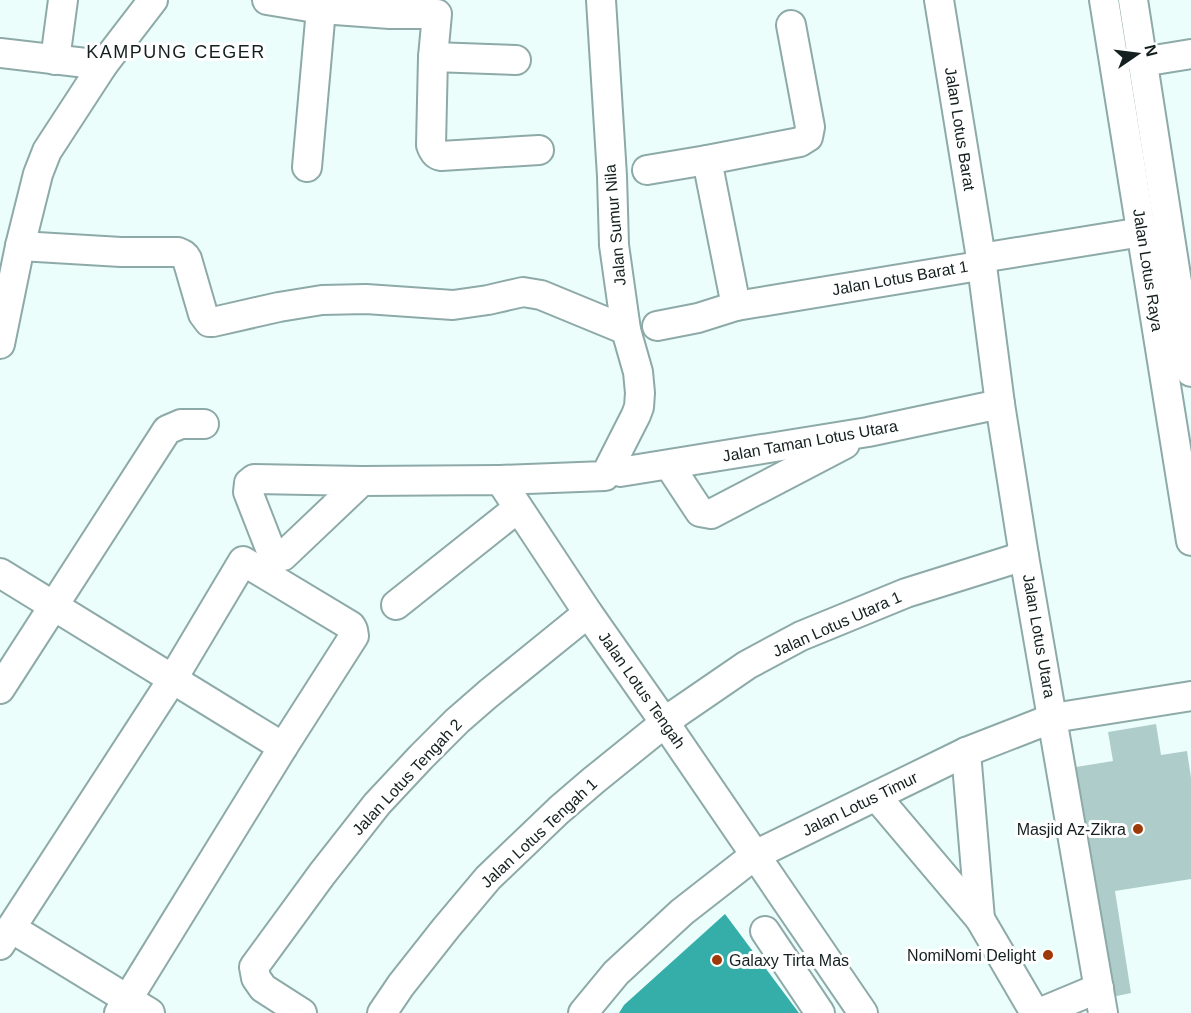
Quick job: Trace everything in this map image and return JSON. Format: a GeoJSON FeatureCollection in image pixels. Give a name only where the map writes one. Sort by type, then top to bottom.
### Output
{"type":"FeatureCollection","features":[{"type":"Feature","properties":{"kind":"street"},"geometry":{"type":"LineString","coordinates":[[55,60],[63,0]]}},
{"type":"Feature","properties":{"kind":"street"},"geometry":{"type":"LineString","coordinates":[[2,329],[38,174],[47,152],[103,65],[153,0]]}},
{"type":"Feature","properties":{"kind":"street"},"geometry":{"type":"LineString","coordinates":[[267,0],[321,9],[390,14],[437,14],[433,57],[431,145],[437,155],[539,150]]}},
{"type":"Feature","properties":{"kind":"street","name":"Jalan Sumur Nila"},"geometry":{"type":"LineString","coordinates":[[601,0],[614,245],[626,330],[638,372],[640,393],[639,407],[612,474]]}},
{"type":"Feature","properties":{"kind":"street","name":"Jalan Lotus Barat"},"geometry":{"type":"LineString","coordinates":[[939,0],[981,258]]}},
{"type":"Feature","properties":{"kind":"street","name":"Jalan Lotus Raya"},"geometry":{"type":"LineString","coordinates":[[1104,0],[1191,541]]}},
{"type":"Feature","properties":{"kind":"street","name":"Jalan Lotus Raya"},"geometry":{"type":"LineString","coordinates":[[1133,0],[1191,372]]}},
{"type":"Feature","properties":{"kind":"street"},"geometry":{"type":"LineString","coordinates":[[307,167],[321,9]]}},
{"type":"Feature","properties":{"kind":"street"},"geometry":{"type":"LineString","coordinates":[[647,170],[800,142],[808,137],[810,127],[791,25]]}},
{"type":"Feature","properties":{"kind":"street"},"geometry":{"type":"LineString","coordinates":[[0,53],[103,65]]}},
{"type":"Feature","properties":{"kind":"street"},"geometry":{"type":"LineString","coordinates":[[1142,62],[1191,54]]}},
{"type":"Feature","properties":{"kind":"street"},"geometry":{"type":"LineString","coordinates":[[433,57],[516,60]]}},
{"type":"Feature","properties":{"kind":"street"},"geometry":{"type":"LineString","coordinates":[[707,160],[736,306]]}},
{"type":"Feature","properties":{"kind":"street","name":"Jalan Lotus Barat 1"},"geometry":{"type":"LineString","coordinates":[[657,326],[698,318],[736,306],[973,267],[981,258],[1142,232]]}},
{"type":"Feature","properties":{"kind":"street"},"geometry":{"type":"LineString","coordinates":[[20,246],[121,252],[178,252],[185,255],[187,259],[203,314],[208,321],[213,322],[322,300],[366,299],[453,305],[523,292],[541,295],[626,330]]}},
{"type":"Feature","properties":{"kind":"street","name":"Jalan Lotus Utara"},"geometry":{"type":"LineString","coordinates":[[981,258],[1000,404],[1024,555],[1101,1000]]}},
{"type":"Feature","properties":{"kind":"street","name":"Jalan Taman Lotus Utara"},"geometry":{"type":"LineString","coordinates":[[500,480],[612,474],[868,432],[1000,404]]}},
{"type":"Feature","properties":{"kind":"street"},"geometry":{"type":"LineString","coordinates":[[0,689],[167,430],[181,424],[204,424]]}},
{"type":"Feature","properties":{"kind":"street"},"geometry":{"type":"LineString","coordinates":[[669,465],[700,512],[711,514],[868,432]]}},
{"type":"Feature","properties":{"kind":"street"},"geometry":{"type":"LineString","coordinates":[[362,482],[500,480]]}},
{"type":"Feature","properties":{"kind":"street","name":"Jalan Lotus Tengah"},"geometry":{"type":"LineString","coordinates":[[500,480],[588,613],[863,1013]]}},
{"type":"Feature","properties":{"kind":"street"},"geometry":{"type":"LineString","coordinates":[[396,605],[518,508]]}},
{"type":"Feature","properties":{"kind":"street","name":"Jalan Lotus Utara 1"},"geometry":{"type":"LineString","coordinates":[[665,723],[676,713],[747,665],[801,636],[906,593],[1024,555]]}},
{"type":"Feature","properties":{"kind":"street"},"geometry":{"type":"LineString","coordinates":[[243,561],[351,626],[353,630],[354,636],[283,747],[132,1008],[6,937],[172,680],[243,561]]}},
{"type":"Feature","properties":{"kind":"street"},"geometry":{"type":"LineString","coordinates":[[0,573],[283,747]]}},
{"type":"Feature","properties":{"kind":"street","name":"Jalan Lotus Tengah 2"},"geometry":{"type":"LineString","coordinates":[[302,1013],[263,988],[256,978],[254,967],[377,804],[421,757],[488,694],[588,613]]}},
{"type":"Feature","properties":{"kind":"street","name":"Jalan Lotus Timur"},"geometry":{"type":"LineString","coordinates":[[583,1013],[616,973],[682,912],[755,855],[966,752],[1053,718],[1191,696]]}},
{"type":"Feature","properties":{"kind":"street","name":"Jalan Lotus Tengah 1"},"geometry":{"type":"LineString","coordinates":[[382,1013],[401,985],[488,878],[559,810],[665,723]]}},
{"type":"Feature","properties":{"kind":"street"},"geometry":{"type":"LineString","coordinates":[[966,752],[980,919]]}},
{"type":"Feature","properties":{"kind":"street"},"geometry":{"type":"LineString","coordinates":[[876,796],[980,919],[1035,1013]]}},
{"type":"Feature","properties":{"kind":"street"},"geometry":{"type":"LineString","coordinates":[[765,931],[820,1013]]}},
{"type":"Feature","properties":{"kind":"street"},"geometry":{"type":"LineString","coordinates":[[1039,1013],[1101,1000]]}},
{"type":"Feature","properties":{"kind":"water","name":"Galaxy Tirta Mas"},"geometry":{"type":"Polygon","coordinates":[[[725,914],[799,1013],[619,1013],[624,1005],[725,914]]]}},
{"type":"Feature","properties":{"kind":"building","name":"Masjid Az-Zikra"},"geometry":{"type":"Polygon","coordinates":[[[1156,724],[1161,755],[1187,751],[1191,778],[1191,879],[1115,891],[1131,993],[1112,997],[1076,767],[1113,761],[1108,732],[1156,724]]]}},
{"type":"Feature","properties":{"kind":"place","name":"Masjid Az-Zikra"},"geometry":{"type":"Point","coordinates":[1138,829]}},
{"type":"Feature","properties":{"kind":"place","name":"NomiNomi Delight"},"geometry":{"type":"Point","coordinates":[1048,955]}},
{"type":"Feature","properties":{"kind":"place","name":"Galaxy Tirta Mas"},"geometry":{"type":"Point","coordinates":[717,960]}},
{"type":"Feature","properties":{"kind":"district","name":"KAMPUNG CEGER"},"geometry":{"type":"Point","coordinates":[176,52]}}]}
